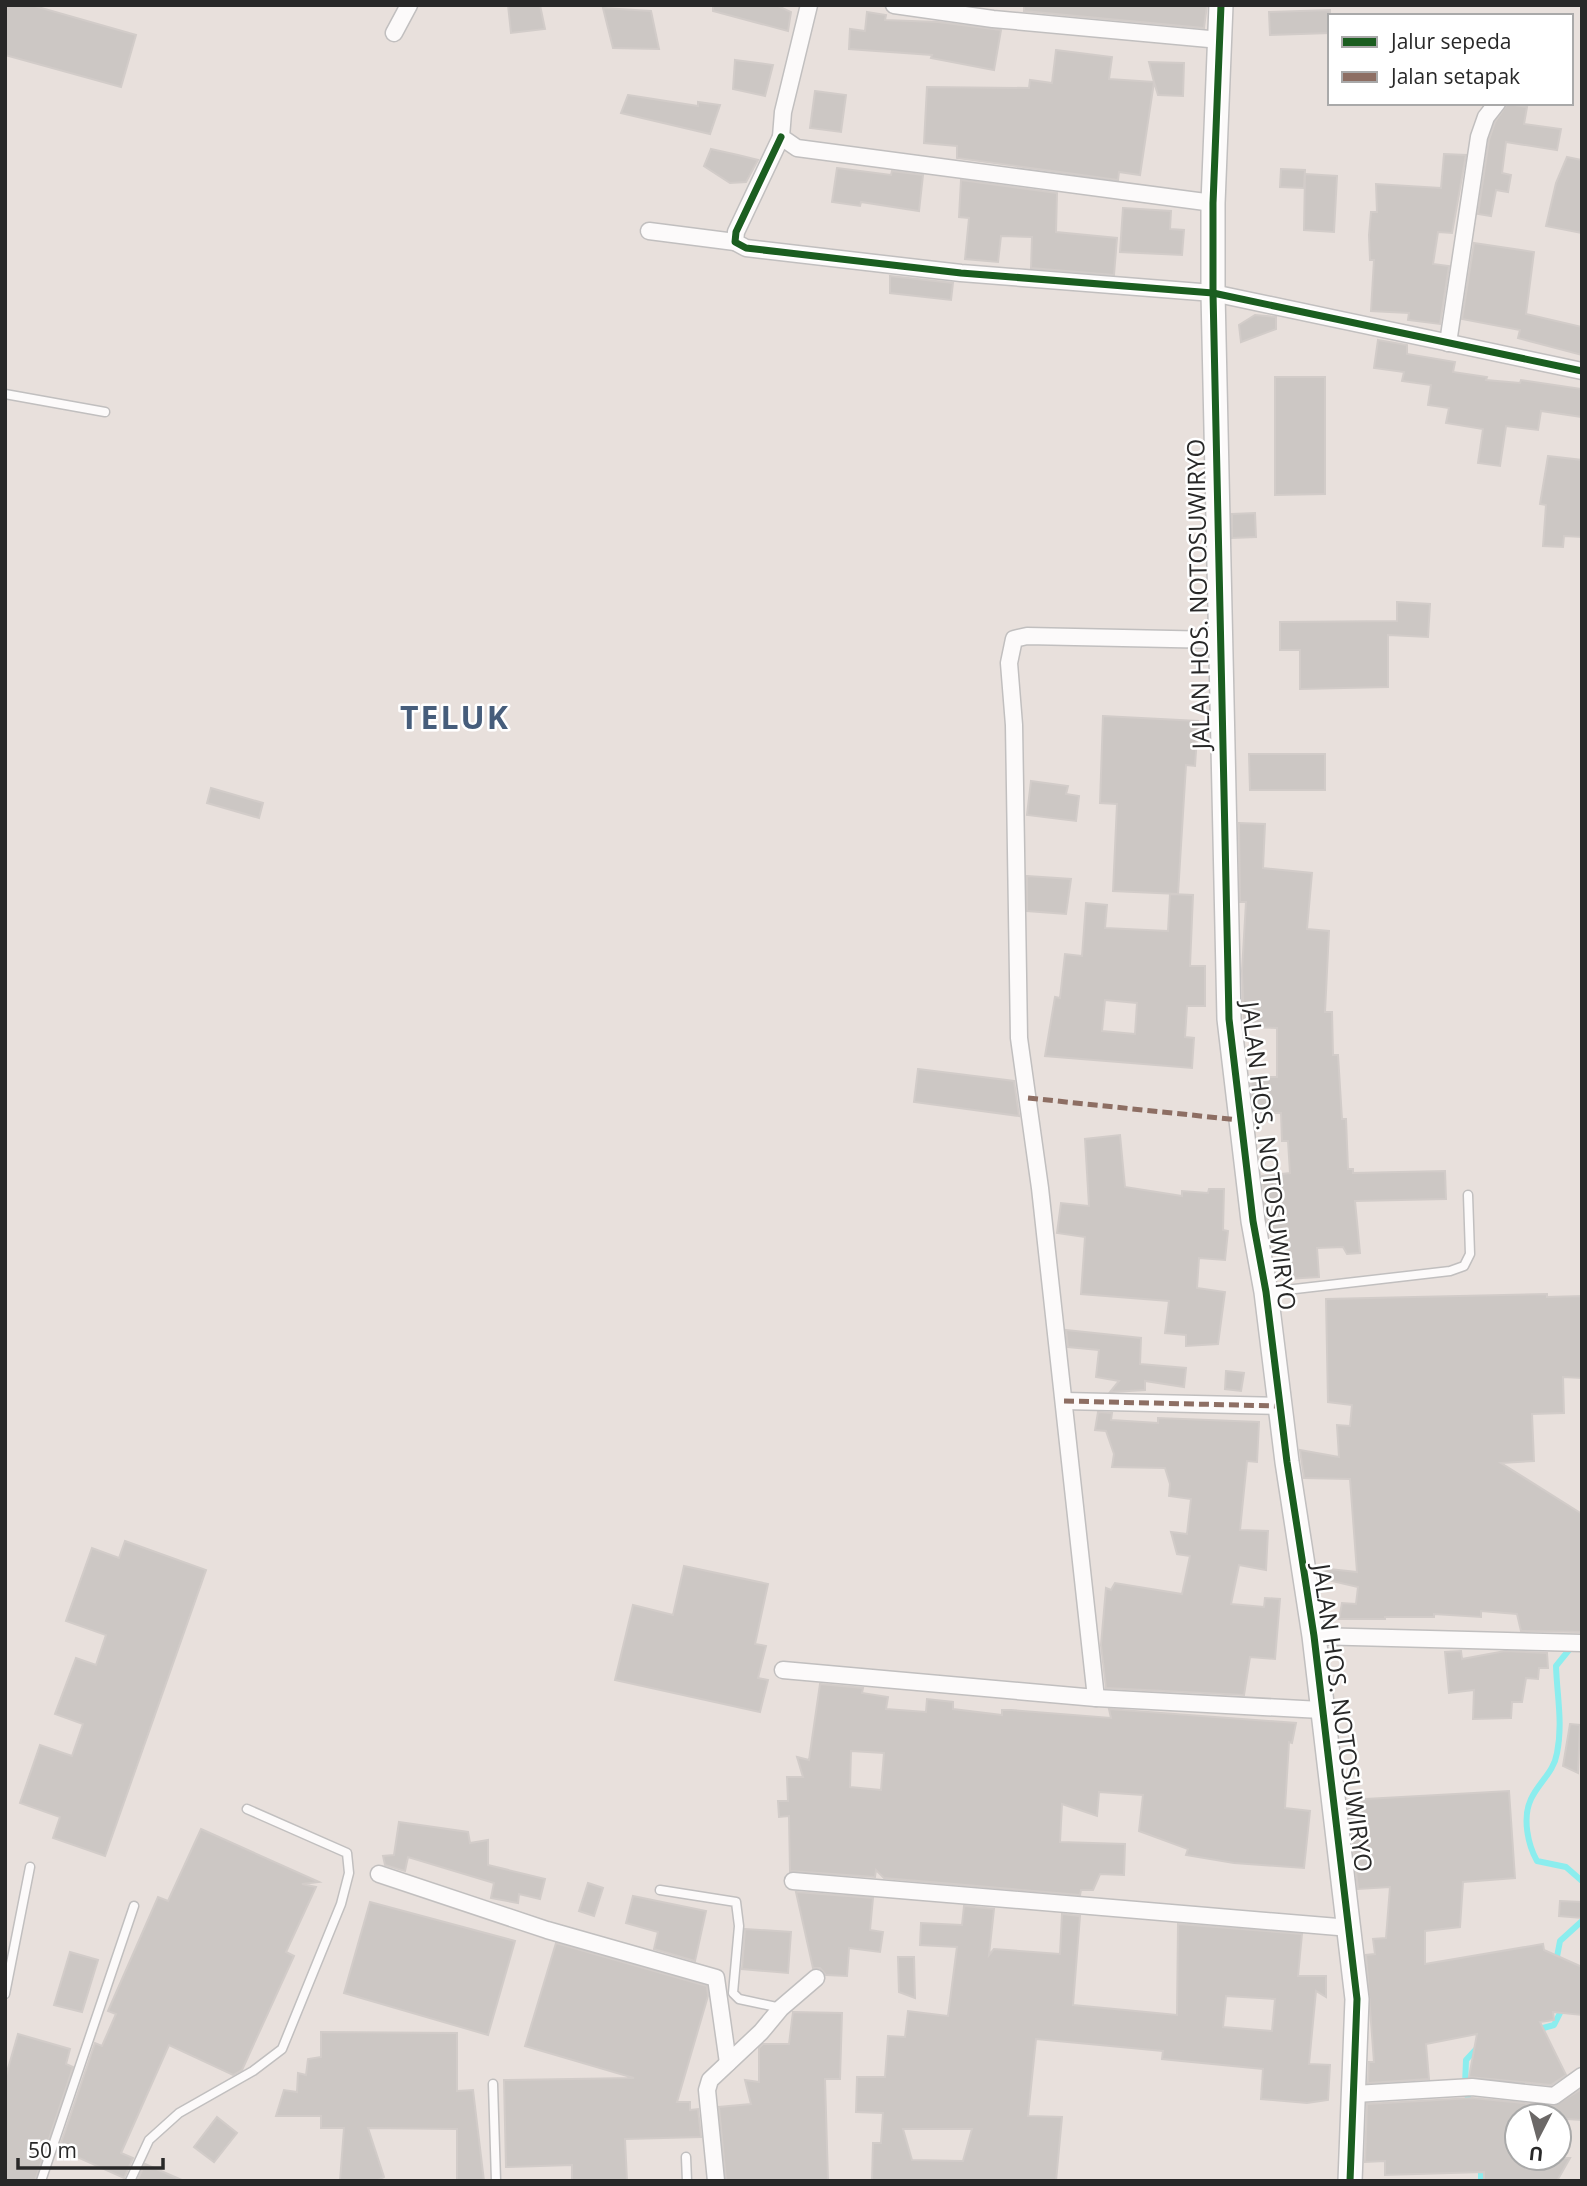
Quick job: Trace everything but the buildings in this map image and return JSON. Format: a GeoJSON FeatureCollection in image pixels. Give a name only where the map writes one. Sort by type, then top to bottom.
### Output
{"type":"FeatureCollection","features":[{"type":"Feature","properties":{"kind":"street"},"geometry":{"type":"LineString","coordinates":[[394,33],[409,5]]}},
{"type":"Feature","properties":{"kind":"street"},"geometry":{"type":"LineString","coordinates":[[735,242],[736,232],[781,137],[783,112],[809,5]]}},
{"type":"Feature","properties":{"kind":"street"},"geometry":{"type":"LineString","coordinates":[[894,5],[993,19],[1220,40]]}},
{"type":"Feature","properties":{"kind":"street","name":"JALAN HOS. NOTOSUWIRYO"},"geometry":{"type":"LineString","coordinates":[[1221,5],[1213,203],[1213,293],[1229,1019],[1242,1146],[1266,1292],[1279,1406],[1314,1636],[1321,1710],[1350,1928],[1357,1999],[1350,2181]]}},
{"type":"Feature","properties":{"kind":"street"},"geometry":{"type":"LineString","coordinates":[[1448,343],[1479,137],[1486,117],[1495,105]]}},
{"type":"Feature","properties":{"kind":"street"},"geometry":{"type":"LineString","coordinates":[[781,137],[797,148],[1213,203]]}},
{"type":"Feature","properties":{"kind":"street"},"geometry":{"type":"LineString","coordinates":[[649,231],[735,242],[746,248],[961,273],[1213,293],[1582,371]]}},
{"type":"Feature","properties":{"kind":"street"},"geometry":{"type":"LineString","coordinates":[[1096,1698],[1064,1401],[1019,1038],[1014,726],[1009,663],[1014,639],[1027,636],[1219,640]]}},
{"type":"Feature","properties":{"kind":"street"},"geometry":{"type":"LineString","coordinates":[[1064,1401],[1279,1406]]}},
{"type":"Feature","properties":{"kind":"street"},"geometry":{"type":"LineString","coordinates":[[1314,1636],[1582,1643]]}},
{"type":"Feature","properties":{"kind":"street"},"geometry":{"type":"LineString","coordinates":[[783,1670],[1096,1698],[1321,1710]]}},
{"type":"Feature","properties":{"kind":"street"},"geometry":{"type":"LineString","coordinates":[[379,1874],[547,1930],[716,1978],[728,2063]]}},
{"type":"Feature","properties":{"kind":"street"},"geometry":{"type":"LineString","coordinates":[[793,1881],[1350,1928]]}},
{"type":"Feature","properties":{"kind":"street"},"geometry":{"type":"LineString","coordinates":[[716,2181],[707,2090],[710,2080],[780,2008],[816,1978]]}},
{"type":"Feature","properties":{"kind":"street"},"geometry":{"type":"LineString","coordinates":[[1355,2094],[1472,2087],[1554,2096],[1582,2076]]}},
{"type":"Feature","properties":{"kind":"lane"},"geometry":{"type":"LineString","coordinates":[[5,394],[105,412]]}},
{"type":"Feature","properties":{"kind":"lane"},"geometry":{"type":"LineString","coordinates":[[1266,1292],[1450,1271],[1464,1266],[1470,1254],[1468,1195]]}},
{"type":"Feature","properties":{"kind":"lane"},"geometry":{"type":"LineString","coordinates":[[130,2181],[149,2140],[180,2113],[253,2071],[282,2049],[341,1904],[349,1873],[347,1853],[247,1809]]}},
{"type":"Feature","properties":{"kind":"lane"},"geometry":{"type":"LineString","coordinates":[[5,1994],[30,1867]]}},
{"type":"Feature","properties":{"kind":"lane"},"geometry":{"type":"LineString","coordinates":[[660,1890],[736,1902],[739,1926],[733,1993],[739,1999],[780,2008]]}},
{"type":"Feature","properties":{"kind":"lane"},"geometry":{"type":"LineString","coordinates":[[41,2181],[134,1906]]}},
{"type":"Feature","properties":{"kind":"lane"},"geometry":{"type":"LineString","coordinates":[[493,2084],[496,2181]]}},
{"type":"Feature","properties":{"kind":"lane"},"geometry":{"type":"LineString","coordinates":[[686,2157],[687,2181]]}},
{"type":"Feature","properties":{"kind":"waterway"},"geometry":{"type":"LineString","coordinates":[[1573,1645],[1556,1666],[1560,1731],[1555,1760],[1531,1799],[1527,1823],[1531,1847],[1537,1861],[1566,1867],[1582,1881]]}},
{"type":"Feature","properties":{"kind":"waterway"},"geometry":{"type":"LineString","coordinates":[[1556,1962],[1560,1941],[1582,1921]]}},
{"type":"Feature","properties":{"kind":"waterway"},"geometry":{"type":"LineString","coordinates":[[1536,2030],[1554,2025],[1563,2007]]}},
{"type":"Feature","properties":{"kind":"waterway"},"geometry":{"type":"LineString","coordinates":[[1470,2106],[1465,2085],[1466,2060],[1479,2046]]}},
{"type":"Feature","properties":{"kind":"waterway"},"geometry":{"type":"LineString","coordinates":[[1481,2165],[1481,2181]]}},
{"type":"Feature","properties":{"kind":"marked path"},"geometry":{"type":"LineString","coordinates":[[1028,1098],[1239,1120]]}},
{"type":"Feature","properties":{"kind":"marked path"},"geometry":{"type":"LineString","coordinates":[[1064,1401],[1279,1406]]}},
{"type":"Feature","properties":{"kind":"cycle path"},"geometry":{"type":"LineString","coordinates":[[1221,5],[1213,203],[1213,293],[1229,1019],[1253,1221],[1266,1292],[1287,1462],[1314,1636],[1357,1999],[1350,2181]]}},
{"type":"Feature","properties":{"kind":"cycle path"},"geometry":{"type":"LineString","coordinates":[[781,137],[736,232],[735,242],[746,248],[961,273],[1213,293],[1582,371]]}},
{"type":"Feature","properties":{"kind":"district","name":"TELUK"},"geometry":{"type":"Point","coordinates":[455,718]}}]}
